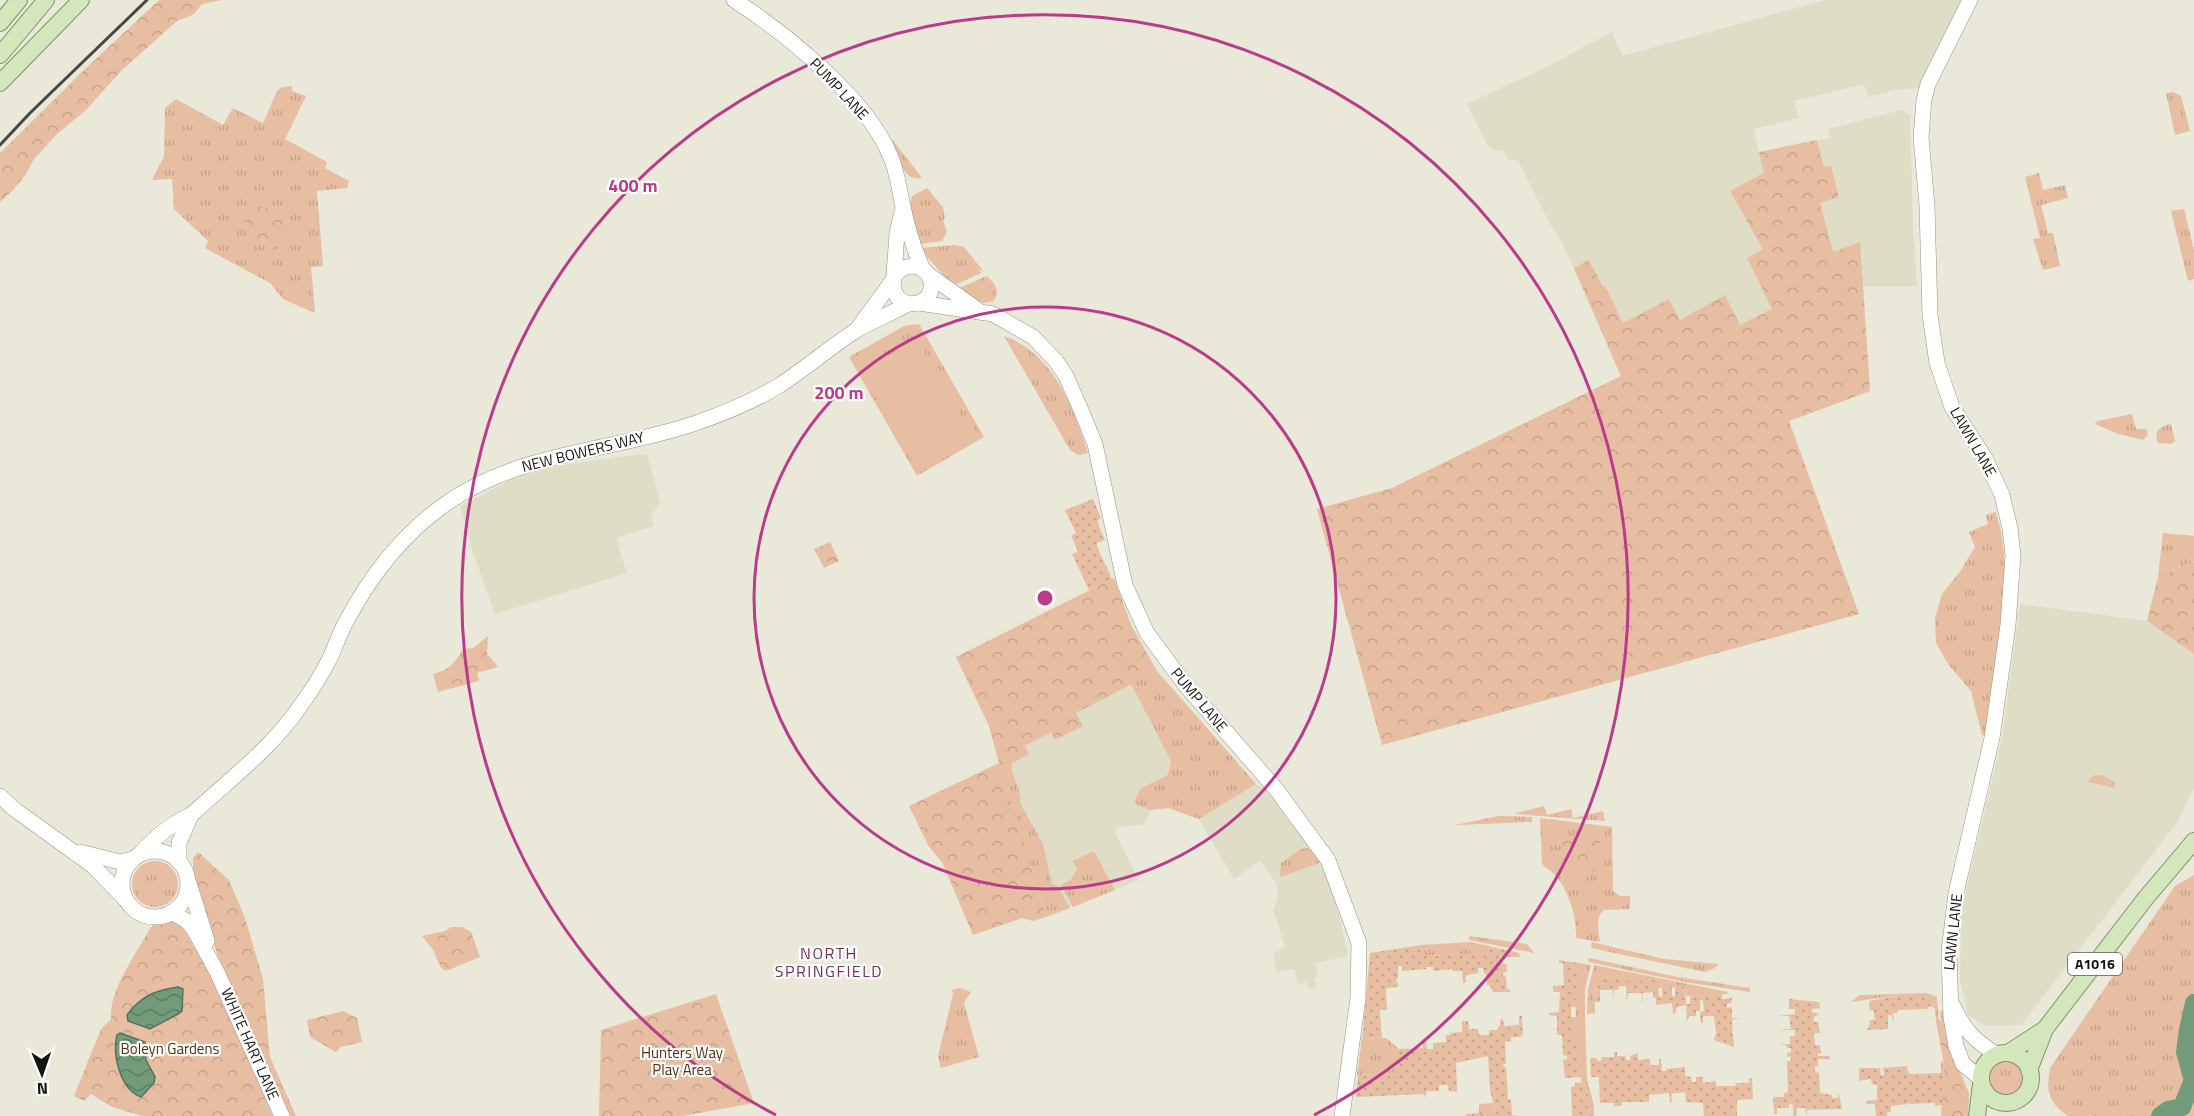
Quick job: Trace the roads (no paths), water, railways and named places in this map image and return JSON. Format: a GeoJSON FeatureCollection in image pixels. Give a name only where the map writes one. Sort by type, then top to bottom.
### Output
{"type":"FeatureCollection","features":[{"type":"Feature","properties":{"kind":"main road"},"geometry":{"type":"LineString","coordinates":[[0,23],[19,0]]}},
{"type":"Feature","properties":{"kind":"main road"},"geometry":{"type":"LineString","coordinates":[[0,55],[46,0]]}},
{"type":"Feature","properties":{"kind":"main road"},"geometry":{"type":"LineString","coordinates":[[0,83],[81,0]]}},
{"type":"Feature","properties":{"kind":"main road","name":"A1016"},"geometry":{"type":"LineString","coordinates":[[2001,1116],[2028,1091],[2031,1082],[2030,1070],[2044,1029],[2194,840]]}},
{"type":"Feature","properties":{"kind":"main road","name":"A1016"},"geometry":{"type":"LineString","coordinates":[[1977,1116],[1985,1064],[2044,1029]]}},
{"type":"Feature","properties":{"kind":"main road"},"geometry":{"type":"LineString","coordinates":[[2003,1054],[2020,1057],[2030,1070]]}},
{"type":"Feature","properties":{"kind":"main road"},"geometry":{"type":"LineString","coordinates":[[1981,1081],[1984,1092],[1993,1101],[2013,1103]]}},
{"type":"Feature","properties":{"kind":"street","name":"PUMP LANE"},"geometry":{"type":"LineString","coordinates":[[734,0],[794,44],[826,72],[870,121],[890,153],[909,232],[925,271],[978,310]]}},
{"type":"Feature","properties":{"kind":"street","name":"LAWN LANE"},"geometry":{"type":"LineString","coordinates":[[1970,0],[1937,65],[1924,100],[1921,137],[1927,206],[1931,321],[1937,363],[1946,394],[1985,458],[2002,495],[2010,528],[2013,574],[1992,738],[1953,911],[1949,952],[1952,1031],[1963,1064],[1981,1081]]}},
{"type":"Feature","properties":{"kind":"street","name":"PUMP LANE"},"geometry":{"type":"LineString","coordinates":[[894,277],[897,233],[903,208]]}},
{"type":"Feature","properties":{"kind":"street"},"geometry":{"type":"LineString","coordinates":[[913,265],[925,271],[932,286],[930,293],[914,304],[898,298],[893,289],[894,277],[906,266],[913,265]]}},
{"type":"Feature","properties":{"kind":"street","name":"NEW BOWERS WAY"},"geometry":{"type":"LineString","coordinates":[[856,330],[894,277]]}},
{"type":"Feature","properties":{"kind":"street","name":"PUMP LANE"},"geometry":{"type":"LineString","coordinates":[[914,304],[978,310],[993,314],[1027,333],[1044,347],[1066,376],[1095,444],[1125,585],[1147,633],[1186,686],[1276,789],[1328,860],[1359,943],[1358,998],[1342,1116]]}},
{"type":"Feature","properties":{"kind":"street","name":"NEW BOWERS WAY"},"geometry":{"type":"LineString","coordinates":[[136,857],[176,822],[190,815],[279,735],[313,687],[346,621],[369,582],[399,545],[443,506],[478,484],[539,460],[673,430],[731,409],[782,383],[856,330],[914,304]]}},
{"type":"Feature","properties":{"kind":"street"},"geometry":{"type":"LineString","coordinates":[[0,796],[14,809],[93,866],[130,905],[145,915],[165,914],[180,905],[185,896],[187,878],[179,862],[163,852],[150,851],[120,862],[74,851]]}},
{"type":"Feature","properties":{"kind":"street","name":"NEW BOWERS WAY"},"geometry":{"type":"LineString","coordinates":[[179,862],[179,843],[190,815]]}},
{"type":"Feature","properties":{"kind":"street"},"geometry":{"type":"LineString","coordinates":[[130,905],[123,889],[123,878],[126,867],[136,857]]}},
{"type":"Feature","properties":{"kind":"street","name":"WHITE HART LANE"},"geometry":{"type":"LineString","coordinates":[[187,878],[217,972]]}},
{"type":"Feature","properties":{"kind":"street","name":"WHITE HART LANE"},"geometry":{"type":"LineString","coordinates":[[165,914],[187,921],[193,928],[217,972],[282,1116]]}},
{"type":"Feature","properties":{"kind":"street","name":"LAWN LANE"},"geometry":{"type":"LineString","coordinates":[[1949,998],[1965,1030],[1978,1042],[2003,1054]]}},
{"type":"Feature","properties":{"kind":"water"},"geometry":{"type":"Polygon","coordinates":[[[178,987],[183,989],[182,1011],[178,1014],[150,1029],[128,1021],[127,1015],[143,999],[156,992],[178,987]]]}},
{"type":"Feature","properties":{"kind":"water"},"geometry":{"type":"Polygon","coordinates":[[[120,1033],[145,1042],[146,1060],[155,1077],[154,1083],[141,1097],[128,1087],[119,1070],[116,1043],[117,1035],[120,1033]]]}},
{"type":"Feature","properties":{"kind":"waterway"},"geometry":{"type":"LineString","coordinates":[[2160,1116],[2168,1110],[2182,1107],[2193,1080],[2185,1052],[2194,1003]]}},
{"type":"Feature","properties":{"kind":"railway"},"geometry":{"type":"LineString","coordinates":[[0,145],[147,0]]}},
{"type":"Feature","properties":{"kind":"district","name":"NORTH SPRINGFIELD"},"geometry":{"type":"Point","coordinates":[829,962]}},
{"type":"Feature","properties":{"kind":"park label","name":"Boleyn Gardens"},"geometry":{"type":"Point","coordinates":[170,1049]}},
{"type":"Feature","properties":{"kind":"park label","name":"Hunters Way Play Area"},"geometry":{"type":"Point","coordinates":[682,1062]}}]}
